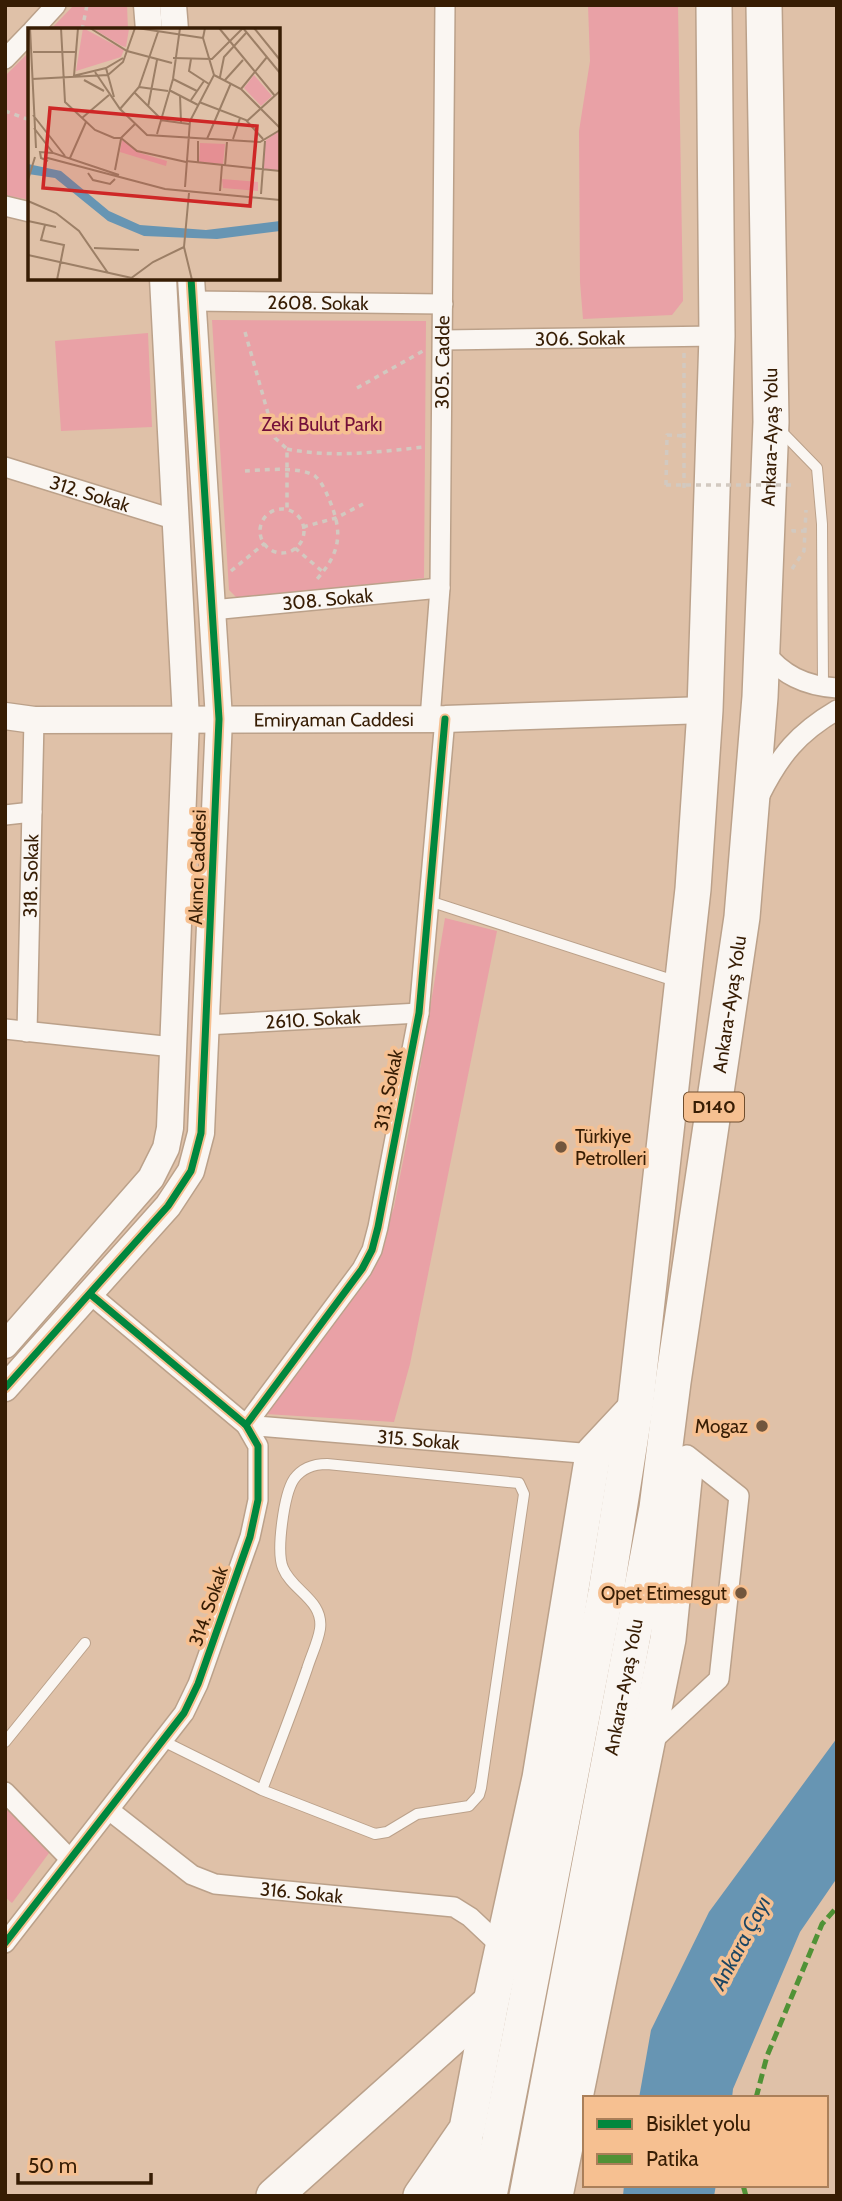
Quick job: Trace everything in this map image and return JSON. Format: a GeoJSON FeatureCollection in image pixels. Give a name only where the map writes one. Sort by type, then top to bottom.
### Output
{"type":"FeatureCollection","features":[{"type":"Feature","properties":{"kind":"highway","name":"Ankara-Ayaş Yolu"},"geometry":{"type":"LineString","coordinates":[[489,2196],[606,1592],[635,1409],[692,889],[705,710],[717,336],[714,5]]}},
{"type":"Feature","properties":{"kind":"highway","name":"Ankara-Ayaş Yolu"},"geometry":{"type":"LineString","coordinates":[[527,2196],[657,1508],[673,1382],[742,917],[762,649],[771,422],[764,5]]}},
{"type":"Feature","properties":{"kind":"highway"},"geometry":{"type":"LineString","coordinates":[[555,2196],[668,1639],[687,1455],[673,1382]]}},
{"type":"Feature","properties":{"kind":"highway"},"geometry":{"type":"LineString","coordinates":[[455,2196],[491,2002],[540,1778],[593,1454],[635,1409]]}},
{"type":"Feature","properties":{"kind":"highway"},"geometry":{"type":"LineString","coordinates":[[274,2196],[491,2002]]}},
{"type":"Feature","properties":{"kind":"highway"},"geometry":{"type":"LineString","coordinates":[[421,2196],[467,2129]]}},
{"type":"Feature","properties":{"kind":"street"},"geometry":{"type":"LineString","coordinates":[[35,28],[56,5]]}},
{"type":"Feature","properties":{"kind":"street"},"geometry":{"type":"LineString","coordinates":[[147,5],[149,28]]}},
{"type":"Feature","properties":{"kind":"street"},"geometry":{"type":"LineString","coordinates":[[173,5],[175,28]]}},
{"type":"Feature","properties":{"kind":"street","name":"305. Cadde"},"geometry":{"type":"LineString","coordinates":[[438,719],[444,340],[445,5]]}},
{"type":"Feature","properties":{"kind":"street"},"geometry":{"type":"LineString","coordinates":[[5,59],[28,35]]}},
{"type":"Feature","properties":{"kind":"street"},"geometry":{"type":"LineString","coordinates":[[5,206],[28,212]]}},
{"type":"Feature","properties":{"kind":"street"},"geometry":{"type":"LineString","coordinates":[[163,290],[191,290]]}},
{"type":"Feature","properties":{"kind":"street","name":"Akıncı Caddesi"},"geometry":{"type":"LineString","coordinates":[[5,1345],[141,1192],[160,1163],[170,1128],[186,719],[163,290]]}},
{"type":"Feature","properties":{"kind":"street","name":"2608. Sokak"},"geometry":{"type":"LineString","coordinates":[[191,290],[443,304]]}},
{"type":"Feature","properties":{"kind":"street","name":"Akıncı Caddesi"},"geometry":{"type":"LineString","coordinates":[[5,1388],[168,1206],[191,1171],[201,1133],[219,719],[191,290]]}},
{"type":"Feature","properties":{"kind":"street","name":"306. Sokak"},"geometry":{"type":"LineString","coordinates":[[444,340],[717,336]]}},
{"type":"Feature","properties":{"kind":"street","name":"312. Sokak"},"geometry":{"type":"LineString","coordinates":[[5,467],[176,520]]}},
{"type":"Feature","properties":{"kind":"street","name":"308. Sokak"},"geometry":{"type":"LineString","coordinates":[[211,599],[440,588]]}},
{"type":"Feature","properties":{"kind":"street"},"geometry":{"type":"LineString","coordinates":[[762,649],[776,666],[792,677],[830,687]]}},
{"type":"Feature","properties":{"kind":"street","name":"Emiryaman Caddesi"},"geometry":{"type":"LineString","coordinates":[[5,716],[34,720],[438,719],[705,710]]}},
{"type":"Feature","properties":{"kind":"street"},"geometry":{"type":"LineString","coordinates":[[750,814],[776,763],[795,740],[837,710]]}},
{"type":"Feature","properties":{"kind":"street","name":"313. Sokak"},"geometry":{"type":"LineString","coordinates":[[246,1425],[362,1269],[372,1250],[419,1013],[429,901],[438,719]]}},
{"type":"Feature","properties":{"kind":"street","name":"318. Sokak"},"geometry":{"type":"LineString","coordinates":[[12,1031],[32,812],[34,720]]}},
{"type":"Feature","properties":{"kind":"street"},"geometry":{"type":"LineString","coordinates":[[5,815],[32,812]]}},
{"type":"Feature","properties":{"kind":"street","name":"2610. Sokak"},"geometry":{"type":"LineString","coordinates":[[205,1025],[419,1013]]}},
{"type":"Feature","properties":{"kind":"street"},"geometry":{"type":"LineString","coordinates":[[12,1031],[173,1047]]}},
{"type":"Feature","properties":{"kind":"street","name":"314. Sokak"},"geometry":{"type":"LineString","coordinates":[[5,1943],[184,1713],[198,1684],[250,1537],[258,1500],[258,1446],[246,1425],[90,1294]]}},
{"type":"Feature","properties":{"kind":"street","name":"315. Sokak"},"geometry":{"type":"LineString","coordinates":[[246,1425],[593,1454]]}},
{"type":"Feature","properties":{"kind":"street"},"geometry":{"type":"LineString","coordinates":[[648,1745],[719,1679],[739,1496],[687,1455]]}},
{"type":"Feature","properties":{"kind":"street"},"geometry":{"type":"LineString","coordinates":[[5,1792],[71,1859]]}},
{"type":"Feature","properties":{"kind":"street","name":"316. Sokak"},"geometry":{"type":"LineString","coordinates":[[109,1810],[192,1875],[215,1884],[454,1907],[470,1917],[503,1948]]}},
{"type":"Feature","properties":{"kind":"lane"},"geometry":{"type":"LineString","coordinates":[[771,422],[817,468],[830,687]]}},
{"type":"Feature","properties":{"kind":"lane"},"geometry":{"type":"LineString","coordinates":[[429,901],[682,983]]}},
{"type":"Feature","properties":{"kind":"lane"},"geometry":{"type":"LineString","coordinates":[[163,1741],[262,1790],[375,1834],[387,1832],[417,1814],[462,1808],[475,1801],[481,1788],[524,1494],[519,1483],[327,1464],[311,1466],[298,1474],[289,1494],[280,1543],[280,1560],[288,1578],[316,1607],[320,1630],[294,1708],[262,1790]]}},
{"type":"Feature","properties":{"kind":"lane"},"geometry":{"type":"LineString","coordinates":[[5,1742],[85,1643]]}},
{"type":"Feature","properties":{"kind":"path"},"geometry":{"type":"LineString","coordinates":[[82,28],[87,5]]}},
{"type":"Feature","properties":{"kind":"path"},"geometry":{"type":"LineString","coordinates":[[5,111],[28,119]]}},
{"type":"Feature","properties":{"kind":"path"},"geometry":{"type":"LineString","coordinates":[[245,332],[275,438],[287,449],[313,454],[360,455],[442,444]]}},
{"type":"Feature","properties":{"kind":"path"},"geometry":{"type":"LineString","coordinates":[[357,388],[444,340]]}},
{"type":"Feature","properties":{"kind":"path"},"geometry":{"type":"LineString","coordinates":[[685,436],[667,435],[666,485],[792,485]]}},
{"type":"Feature","properties":{"kind":"path"},"geometry":{"type":"LineString","coordinates":[[287,449],[287,509]]}},
{"type":"Feature","properties":{"kind":"path"},"geometry":{"type":"LineString","coordinates":[[245,471],[287,470],[314,475],[325,489],[339,531],[337,549],[317,579]]}},
{"type":"Feature","properties":{"kind":"path"},"geometry":{"type":"LineString","coordinates":[[303,527],[336,518],[363,503]]}},
{"type":"Feature","properties":{"kind":"path"},"geometry":{"type":"LineString","coordinates":[[287,509],[300,518],[302,538],[295,548],[279,552],[265,543],[260,532],[264,519],[275,510],[287,509]]}},
{"type":"Feature","properties":{"kind":"path"},"geometry":{"type":"LineString","coordinates":[[789,574],[804,551],[806,509]]}},
{"type":"Feature","properties":{"kind":"path"},"geometry":{"type":"LineString","coordinates":[[793,531],[806,531]]}},
{"type":"Feature","properties":{"kind":"path"},"geometry":{"type":"LineString","coordinates":[[211,599],[265,543]]}},
{"type":"Feature","properties":{"kind":"path"},"geometry":{"type":"LineString","coordinates":[[295,548],[323,572]]}},
{"type":"Feature","properties":{"kind":"green space"},"geometry":{"type":"Polygon","coordinates":[[[74,5],[127,5],[128,28],[52,28],[74,5]]]}},
{"type":"Feature","properties":{"kind":"green space"},"geometry":{"type":"Polygon","coordinates":[[[588,5],[678,5],[683,301],[672,315],[583,319],[580,282],[579,131],[590,61],[588,5]]]}},
{"type":"Feature","properties":{"kind":"green space"},"geometry":{"type":"Polygon","coordinates":[[[28,53],[28,200],[5,195],[5,76],[28,53]]]}},
{"type":"Feature","properties":{"kind":"green space","name":"Zeki Bulut Parkı"},"geometry":{"type":"Polygon","coordinates":[[[212,320],[426,321],[424,578],[239,600],[229,590],[212,320]]]}},
{"type":"Feature","properties":{"kind":"green space"},"geometry":{"type":"Polygon","coordinates":[[[148,333],[152,427],[61,431],[55,341],[148,333]]]}},
{"type":"Feature","properties":{"kind":"green space"},"geometry":{"type":"Polygon","coordinates":[[[445,918],[497,931],[410,1364],[394,1422],[266,1414],[289,1377],[370,1277],[394,1207],[445,918]]]}},
{"type":"Feature","properties":{"kind":"green space"},"geometry":{"type":"Polygon","coordinates":[[[5,1802],[52,1849],[12,1903],[5,1897],[5,1802]]]}},
{"type":"Feature","properties":{"kind":"water","name":"Ankara Çayı"},"geometry":{"type":"Polygon","coordinates":[[[837,1738],[837,1878],[800,1932],[732,2096],[639,2096],[651,2030],[709,1912],[837,1738]]]}},
{"type":"Feature","properties":{"kind":"water"},"geometry":{"type":"Polygon","coordinates":[[[624,2187],[716,2187],[714,2196],[623,2196],[624,2187]]]}},
{"type":"Feature","properties":{"kind":"marked path"},"geometry":{"type":"LineString","coordinates":[[757,2096],[767,2056],[822,1924],[837,1907]]}},
{"type":"Feature","properties":{"kind":"marked path"},"geometry":{"type":"LineString","coordinates":[[744,2187],[746,2196]]}},
{"type":"Feature","properties":{"kind":"cycle path"},"geometry":{"type":"LineString","coordinates":[[5,1388],[168,1206],[191,1171],[201,1133],[219,719],[191,280]]}},
{"type":"Feature","properties":{"kind":"cycle path"},"geometry":{"type":"LineString","coordinates":[[246,1425],[362,1269],[372,1250],[419,1013],[445,719]]}},
{"type":"Feature","properties":{"kind":"cycle path"},"geometry":{"type":"LineString","coordinates":[[5,1943],[184,1713],[198,1684],[250,1537],[258,1500],[258,1446],[246,1425],[90,1294]]}},
{"type":"Feature","properties":{"kind":"place","name":"Türkiye Petrolleri"},"geometry":{"type":"Point","coordinates":[561,1147]}},
{"type":"Feature","properties":{"kind":"place","name":"Mogaz"},"geometry":{"type":"Point","coordinates":[762,1426]}},
{"type":"Feature","properties":{"kind":"place","name":"Opet Etimesgut"},"geometry":{"type":"Point","coordinates":[741,1593]}}]}
